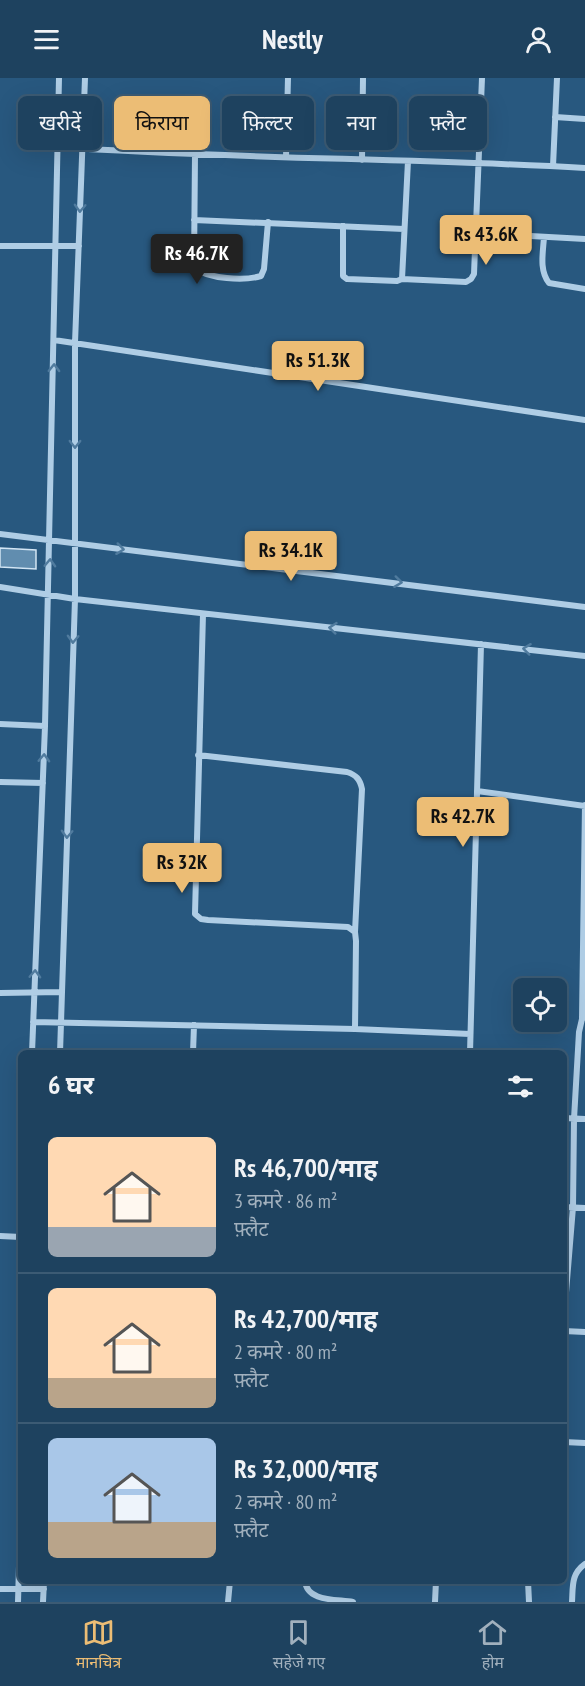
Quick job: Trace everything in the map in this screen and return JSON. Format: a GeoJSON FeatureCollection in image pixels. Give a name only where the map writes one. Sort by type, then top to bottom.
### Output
{"type":"FeatureCollection","features":[{"type":"Feature","properties":{"kind":"street"},"geometry":{"type":"LineString","coordinates":[[58,96],[59,78]]}},
{"type":"Feature","properties":{"kind":"street"},"geometry":{"type":"LineString","coordinates":[[85,96],[86,78]]}},
{"type":"Feature","properties":{"kind":"street"},"geometry":{"type":"LineString","coordinates":[[286,157],[288,78]]}},
{"type":"Feature","properties":{"kind":"street"},"geometry":{"type":"LineString","coordinates":[[362,160],[363,78]]}},
{"type":"Feature","properties":{"kind":"street"},"geometry":{"type":"LineString","coordinates":[[343,226],[343,276],[347,279],[466,282],[471,279],[474,274],[482,78]]}},
{"type":"Feature","properties":{"kind":"street"},"geometry":{"type":"LineString","coordinates":[[553,166],[557,78]]}},
{"type":"Feature","properties":{"kind":"street"},"geometry":{"type":"LineString","coordinates":[[555,117],[585,119]]}},
{"type":"Feature","properties":{"kind":"street"},"geometry":{"type":"LineString","coordinates":[[32,1050],[49,594],[57,150]]}},
{"type":"Feature","properties":{"kind":"street"},"geometry":{"type":"LineString","coordinates":[[60,1050],[75,599],[75,344],[82,150]]}},
{"type":"Feature","properties":{"kind":"street"},"geometry":{"type":"LineString","coordinates":[[102,150],[477,162],[585,168]]}},
{"type":"Feature","properties":{"kind":"street"},"geometry":{"type":"LineString","coordinates":[[195,154],[194,268],[201,274],[217,277],[255,278],[261,276],[264,269],[268,222]]}},
{"type":"Feature","properties":{"kind":"street"},"geometry":{"type":"LineString","coordinates":[[402,279],[408,161]]}},
{"type":"Feature","properties":{"kind":"street"},"geometry":{"type":"LineString","coordinates":[[194,220],[404,229]]}},
{"type":"Feature","properties":{"kind":"street"},"geometry":{"type":"LineString","coordinates":[[475,233],[585,239]]}},
{"type":"Feature","properties":{"kind":"street"},"geometry":{"type":"LineString","coordinates":[[544,237],[544,276],[549,283],[585,289]]}},
{"type":"Feature","properties":{"kind":"street"},"geometry":{"type":"LineString","coordinates":[[0,246],[79,246]]}},
{"type":"Feature","properties":{"kind":"street"},"geometry":{"type":"LineString","coordinates":[[54,340],[585,420]]}},
{"type":"Feature","properties":{"kind":"street"},"geometry":{"type":"LineString","coordinates":[[0,534],[585,606]]}},
{"type":"Feature","properties":{"kind":"street"},"geometry":{"type":"LineString","coordinates":[[0,587],[75,599],[585,656]]}},
{"type":"Feature","properties":{"kind":"street"},"geometry":{"type":"LineString","coordinates":[[203,614],[195,914],[201,919],[208,920],[348,927],[355,932]]}},
{"type":"Feature","properties":{"kind":"street"},"geometry":{"type":"LineString","coordinates":[[470,1050],[481,644]]}},
{"type":"Feature","properties":{"kind":"street"},"geometry":{"type":"LineString","coordinates":[[0,724],[45,726]]}},
{"type":"Feature","properties":{"kind":"street"},"geometry":{"type":"LineString","coordinates":[[198,756],[347,772],[360,781],[362,789],[355,932],[355,1029]]}},
{"type":"Feature","properties":{"kind":"street"},"geometry":{"type":"LineString","coordinates":[[0,782],[43,783]]}},
{"type":"Feature","properties":{"kind":"street"},"geometry":{"type":"LineString","coordinates":[[477,790],[585,806],[584,1018],[579,1032],[574,1119],[573,1207],[567,1280]]}},
{"type":"Feature","properties":{"kind":"street"},"geometry":{"type":"LineString","coordinates":[[0,993],[62,992]]}},
{"type":"Feature","properties":{"kind":"street"},"geometry":{"type":"LineString","coordinates":[[33,1022],[355,1029],[470,1034]]}},
{"type":"Feature","properties":{"kind":"street"},"geometry":{"type":"LineString","coordinates":[[193,1050],[194,1025]]}},
{"type":"Feature","properties":{"kind":"street"},"geometry":{"type":"LineString","coordinates":[[567,1118],[585,1119]]}},
{"type":"Feature","properties":{"kind":"street"},"geometry":{"type":"LineString","coordinates":[[567,1207],[585,1208]]}},
{"type":"Feature","properties":{"kind":"street"},"geometry":{"type":"LineString","coordinates":[[0,1236],[18,1237]]}},
{"type":"Feature","properties":{"kind":"street"},"geometry":{"type":"LineString","coordinates":[[567,1331],[585,1332]]}},
{"type":"Feature","properties":{"kind":"street"},"geometry":{"type":"LineString","coordinates":[[567,1443],[585,1443]]}},
{"type":"Feature","properties":{"kind":"street"},"geometry":{"type":"LineString","coordinates":[[572,1602],[573,1583],[577,1570],[585,1564]]}},
{"type":"Feature","properties":{"kind":"street"},"geometry":{"type":"LineString","coordinates":[[18,1584],[18,1602]]}},
{"type":"Feature","properties":{"kind":"street"},"geometry":{"type":"LineString","coordinates":[[43,1602],[44,1584]]}},
{"type":"Feature","properties":{"kind":"street"},"geometry":{"type":"LineString","coordinates":[[228,1602],[230,1584]]}},
{"type":"Feature","properties":{"kind":"street"},"geometry":{"type":"LineString","coordinates":[[305,1584],[312,1595],[353,1602]]}},
{"type":"Feature","properties":{"kind":"street"},"geometry":{"type":"LineString","coordinates":[[435,1602],[436,1584]]}},
{"type":"Feature","properties":{"kind":"street"},"geometry":{"type":"LineString","coordinates":[[528,1584],[529,1602]]}},
{"type":"Feature","properties":{"kind":"street"},"geometry":{"type":"LineString","coordinates":[[0,1589],[44,1589]]}},
{"type":"Feature","properties":{"kind":"building"},"geometry":{"type":"Polygon","coordinates":[[[0,548],[36,550],[36,569],[0,567],[0,548]]]}}]}
